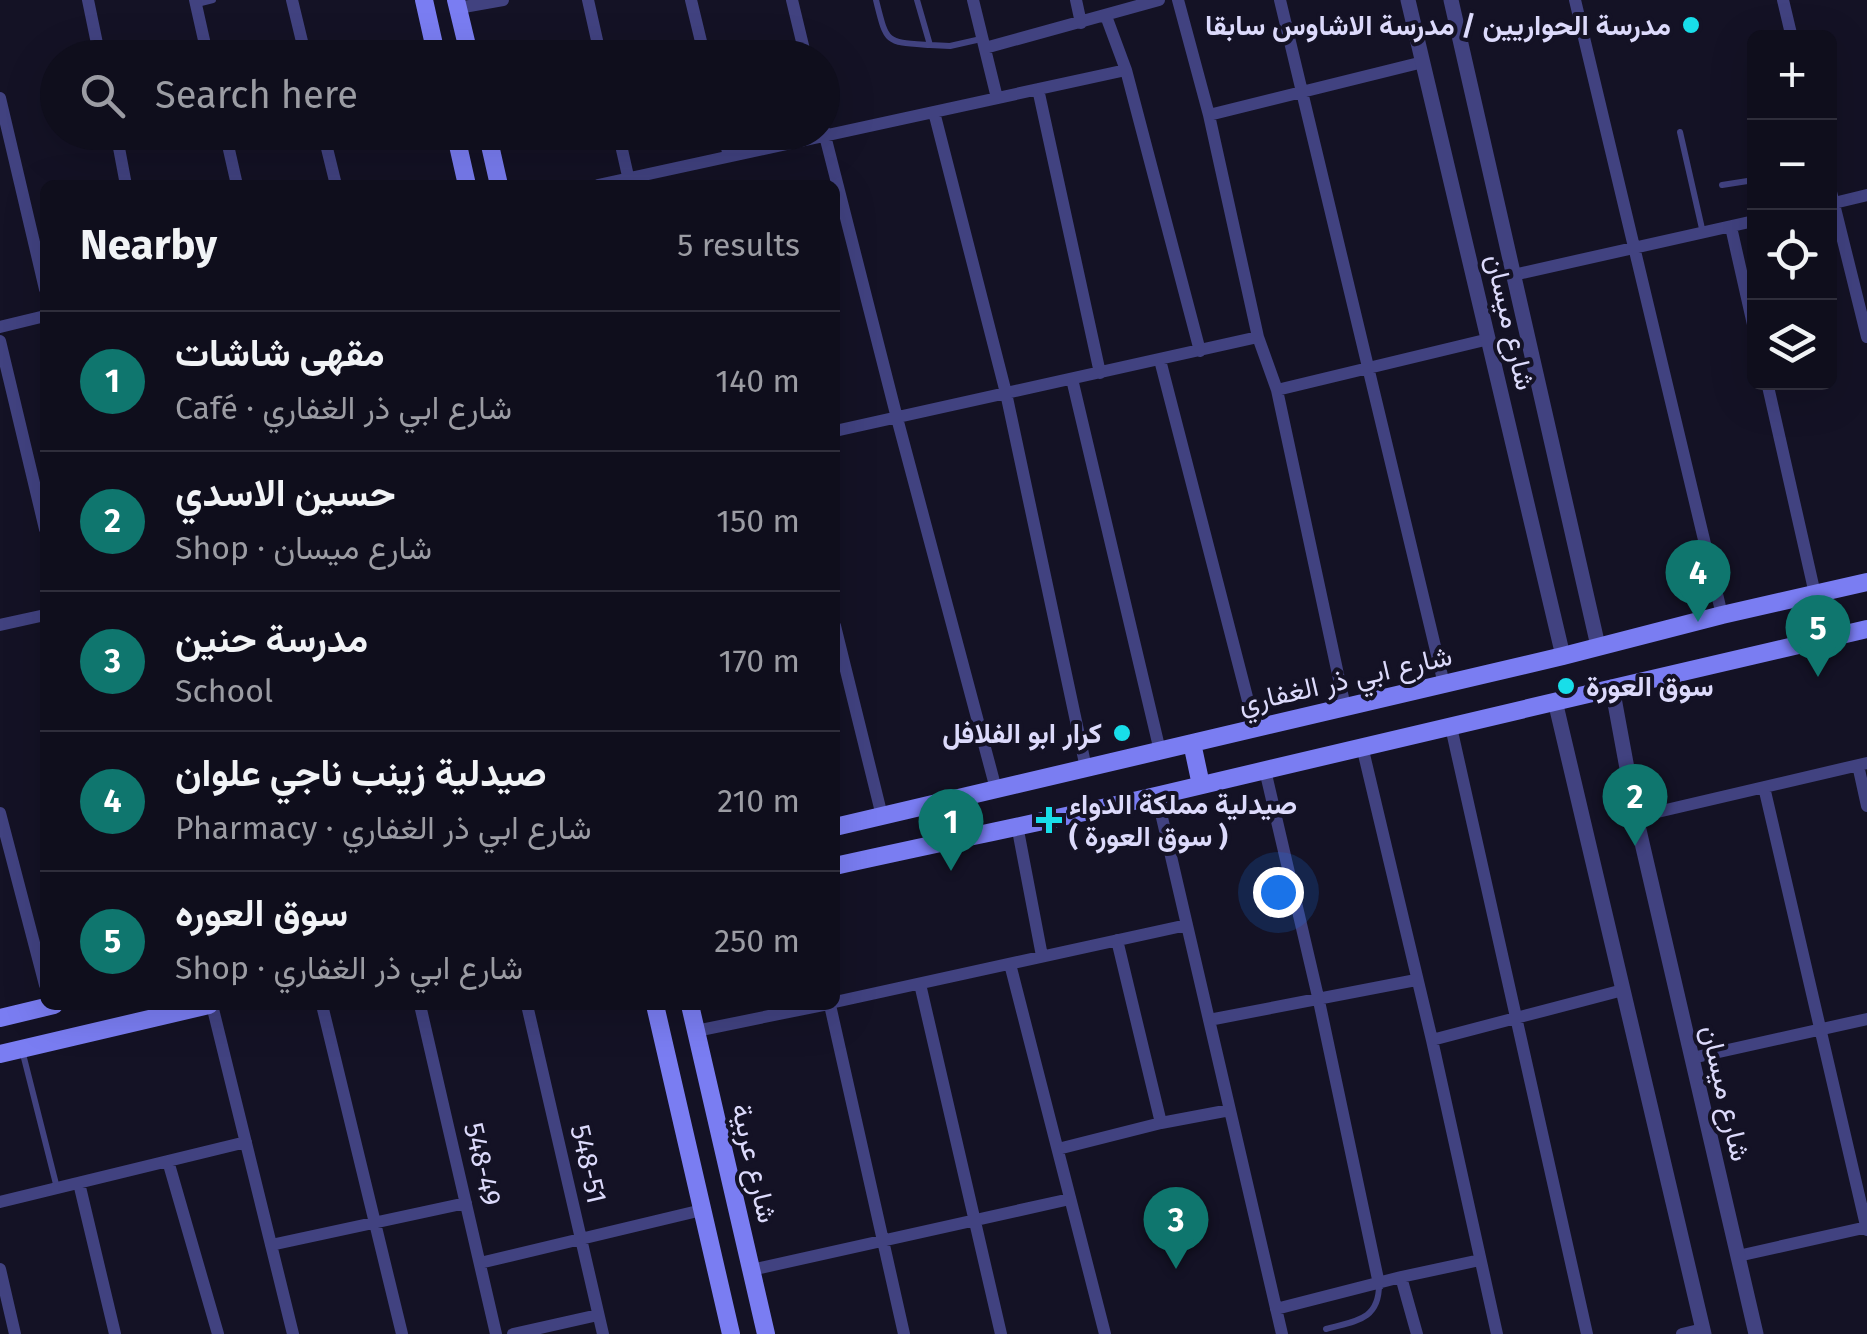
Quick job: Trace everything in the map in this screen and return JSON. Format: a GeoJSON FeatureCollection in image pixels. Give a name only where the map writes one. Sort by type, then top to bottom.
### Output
{"type":"FeatureCollection","features":[{"type":"Feature","properties":{"kind":"main road"},"geometry":{"type":"LineString","coordinates":[[424,0],[434,40]]}},
{"type":"Feature","properties":{"kind":"main road"},"geometry":{"type":"LineString","coordinates":[[457,4],[466,40]]}},
{"type":"Feature","properties":{"kind":"main road"},"geometry":{"type":"LineString","coordinates":[[458,150],[466,180]]}},
{"type":"Feature","properties":{"kind":"main road"},"geometry":{"type":"LineString","coordinates":[[491,150],[498,180]]}},
{"type":"Feature","properties":{"kind":"main road","name":"شارع ابي ذر الغفاري"},"geometry":{"type":"LineString","coordinates":[[840,826],[1867,582]]}},
{"type":"Feature","properties":{"kind":"main road"},"geometry":{"type":"LineString","coordinates":[[840,865],[1157,796],[1867,629]]}},
{"type":"Feature","properties":{"kind":"main road"},"geometry":{"type":"LineString","coordinates":[[1192,743],[1201,785]]}},
{"type":"Feature","properties":{"kind":"main road"},"geometry":{"type":"LineString","coordinates":[[0,1018],[40,1008]]}},
{"type":"Feature","properties":{"kind":"main road"},"geometry":{"type":"LineString","coordinates":[[0,1054],[160,1010]]}},
{"type":"Feature","properties":{"kind":"main road"},"geometry":{"type":"LineString","coordinates":[[657,1010],[731,1334]]}},
{"type":"Feature","properties":{"kind":"main road","name":"شارع عربية"},"geometry":{"type":"LineString","coordinates":[[691,1010],[766,1334]]}},
{"type":"Feature","properties":{"kind":"street"},"geometry":{"type":"LineString","coordinates":[[88,0],[96,40]]}},
{"type":"Feature","properties":{"kind":"street"},"geometry":{"type":"LineString","coordinates":[[292,0],[302,40]]}},
{"type":"Feature","properties":{"kind":"street"},"geometry":{"type":"LineString","coordinates":[[457,4],[503,0]]}},
{"type":"Feature","properties":{"kind":"street"},"geometry":{"type":"LineString","coordinates":[[588,0],[597,40]]}},
{"type":"Feature","properties":{"kind":"street"},"geometry":{"type":"LineString","coordinates":[[691,0],[701,40]]}},
{"type":"Feature","properties":{"kind":"street"},"geometry":{"type":"LineString","coordinates":[[792,0],[802,40]]}},
{"type":"Feature","properties":{"kind":"street"},"geometry":{"type":"LineString","coordinates":[[973,0],[997,98]]}},
{"type":"Feature","properties":{"kind":"street"},"geometry":{"type":"LineString","coordinates":[[1076,0],[1082,23]]}},
{"type":"Feature","properties":{"kind":"street"},"geometry":{"type":"LineString","coordinates":[[984,43],[1082,23],[1159,0]]}},
{"type":"Feature","properties":{"kind":"street"},"geometry":{"type":"LineString","coordinates":[[1178,0],[1209,114],[1258,337],[1277,390],[1344,707]]}},
{"type":"Feature","properties":{"kind":"street"},"geometry":{"type":"LineString","coordinates":[[1280,0],[1444,684]]}},
{"type":"Feature","properties":{"kind":"street","name":"شارع ميسان"},"geometry":{"type":"LineString","coordinates":[[1408,0],[1562,656]]}},
{"type":"Feature","properties":{"kind":"street","name":"شارع ميسان"},"geometry":{"type":"LineString","coordinates":[[1451,0],[1598,646]]}},
{"type":"Feature","properties":{"kind":"street"},"geometry":{"type":"LineString","coordinates":[[1575,0],[1722,615]]}},
{"type":"Feature","properties":{"kind":"street"},"geometry":{"type":"LineString","coordinates":[[1783,0],[1790,30]]}},
{"type":"Feature","properties":{"kind":"street"},"geometry":{"type":"LineString","coordinates":[[195,2],[204,40]]}},
{"type":"Feature","properties":{"kind":"street"},"geometry":{"type":"LineString","coordinates":[[1106,16],[1126,70],[1200,351]]}},
{"type":"Feature","properties":{"kind":"street"},"geometry":{"type":"LineString","coordinates":[[1209,114],[1423,62]]}},
{"type":"Feature","properties":{"kind":"street"},"geometry":{"type":"LineString","coordinates":[[840,127],[934,112],[1126,70]]}},
{"type":"Feature","properties":{"kind":"street"},"geometry":{"type":"LineString","coordinates":[[1038,89],[1100,372]]}},
{"type":"Feature","properties":{"kind":"street"},"geometry":{"type":"LineString","coordinates":[[0,98],[40,258]]}},
{"type":"Feature","properties":{"kind":"street"},"geometry":{"type":"LineString","coordinates":[[934,112],[1006,393],[1086,768]]}},
{"type":"Feature","properties":{"kind":"street"},"geometry":{"type":"LineString","coordinates":[[119,150],[125,180]]}},
{"type":"Feature","properties":{"kind":"street"},"geometry":{"type":"LineString","coordinates":[[229,150],[235,180]]}},
{"type":"Feature","properties":{"kind":"street"},"geometry":{"type":"LineString","coordinates":[[327,150],[335,180]]}},
{"type":"Feature","properties":{"kind":"street"},"geometry":{"type":"LineString","coordinates":[[622,150],[629,180]]}},
{"type":"Feature","properties":{"kind":"street"},"geometry":{"type":"LineString","coordinates":[[728,150],[729,156]]}},
{"type":"Feature","properties":{"kind":"street"},"geometry":{"type":"LineString","coordinates":[[637,180],[750,150]]}},
{"type":"Feature","properties":{"kind":"street"},"geometry":{"type":"LineString","coordinates":[[829,150],[837,180]]}},
{"type":"Feature","properties":{"kind":"street"},"geometry":{"type":"LineString","coordinates":[[840,192],[996,790]]}},
{"type":"Feature","properties":{"kind":"street"},"geometry":{"type":"LineString","coordinates":[[1837,198],[1867,195]]}},
{"type":"Feature","properties":{"kind":"street"},"geometry":{"type":"LineString","coordinates":[[1834,210],[1867,336]]}},
{"type":"Feature","properties":{"kind":"street"},"geometry":{"type":"LineString","coordinates":[[1513,275],[1747,223]]}},
{"type":"Feature","properties":{"kind":"street"},"geometry":{"type":"LineString","coordinates":[[1731,227],[1747,300]]}},
{"type":"Feature","properties":{"kind":"street"},"geometry":{"type":"LineString","coordinates":[[0,327],[40,317]]}},
{"type":"Feature","properties":{"kind":"street"},"geometry":{"type":"LineString","coordinates":[[840,429],[1258,337]]}},
{"type":"Feature","properties":{"kind":"street"},"geometry":{"type":"LineString","coordinates":[[1277,390],[1489,339]]}},
{"type":"Feature","properties":{"kind":"street"},"geometry":{"type":"LineString","coordinates":[[0,341],[40,508]]}},
{"type":"Feature","properties":{"kind":"street"},"geometry":{"type":"LineString","coordinates":[[1160,360],[1255,728]]}},
{"type":"Feature","properties":{"kind":"street"},"geometry":{"type":"LineString","coordinates":[[1072,378],[1160,751]]}},
{"type":"Feature","properties":{"kind":"street"},"geometry":{"type":"LineString","coordinates":[[1769,390],[1815,594]]}},
{"type":"Feature","properties":{"kind":"street"},"geometry":{"type":"LineString","coordinates":[[0,626],[40,616]]}},
{"type":"Feature","properties":{"kind":"street"},"geometry":{"type":"LineString","coordinates":[[840,646],[882,816]]}},
{"type":"Feature","properties":{"kind":"street","name":"شارع ميسان"},"geometry":{"type":"LineString","coordinates":[[1612,687],[1636,817],[1756,1334]]}},
{"type":"Feature","properties":{"kind":"street"},"geometry":{"type":"LineString","coordinates":[[1555,702],[1703,1332],[1682,1334]]}},
{"type":"Feature","properties":{"kind":"street"},"geometry":{"type":"LineString","coordinates":[[1451,728],[1587,1334]]}},
{"type":"Feature","properties":{"kind":"street"},"geometry":{"type":"LineString","coordinates":[[1362,746],[1498,1334]]}},
{"type":"Feature","properties":{"kind":"street"},"geometry":{"type":"LineString","coordinates":[[1636,817],[1862,764],[1867,806]]}},
{"type":"Feature","properties":{"kind":"street"},"geometry":{"type":"LineString","coordinates":[[1264,770],[1319,1000],[1380,1284]]}},
{"type":"Feature","properties":{"kind":"street"},"geometry":{"type":"LineString","coordinates":[[1738,1256],[1867,1228],[1764,787]]}},
{"type":"Feature","properties":{"kind":"street"},"geometry":{"type":"LineString","coordinates":[[1157,796],[1282,1334]]}},
{"type":"Feature","properties":{"kind":"street"},"geometry":{"type":"LineString","coordinates":[[0,814],[40,966]]}},
{"type":"Feature","properties":{"kind":"street"},"geometry":{"type":"LineString","coordinates":[[1017,826],[1042,956]]}},
{"type":"Feature","properties":{"kind":"street"},"geometry":{"type":"LineString","coordinates":[[840,1002],[1187,925]]}},
{"type":"Feature","properties":{"kind":"street"},"geometry":{"type":"LineString","coordinates":[[1117,940],[1161,1123]]}},
{"type":"Feature","properties":{"kind":"street"},"geometry":{"type":"LineString","coordinates":[[1010,964],[1105,1334]]}},
{"type":"Feature","properties":{"kind":"street"},"geometry":{"type":"LineString","coordinates":[[1209,1020],[1416,980]]}},
{"type":"Feature","properties":{"kind":"street"},"geometry":{"type":"LineString","coordinates":[[920,984],[1001,1334]]}},
{"type":"Feature","properties":{"kind":"street"},"geometry":{"type":"LineString","coordinates":[[1432,1040],[1623,990]]}},
{"type":"Feature","properties":{"kind":"street"},"geometry":{"type":"LineString","coordinates":[[212,1010],[271,1245],[288,1333]]}},
{"type":"Feature","properties":{"kind":"street"},"geometry":{"type":"LineString","coordinates":[[323,1010],[402,1334]]}},
{"type":"Feature","properties":{"kind":"street","name":"548-49"},"geometry":{"type":"LineString","coordinates":[[421,1010],[496,1334]]}},
{"type":"Feature","properties":{"kind":"street","name":"548-51"},"geometry":{"type":"LineString","coordinates":[[527,1010],[603,1334]]}},
{"type":"Feature","properties":{"kind":"street"},"geometry":{"type":"LineString","coordinates":[[696,1032],[800,1010]]}},
{"type":"Feature","properties":{"kind":"street"},"geometry":{"type":"LineString","coordinates":[[830,1010],[904,1334]]}},
{"type":"Feature","properties":{"kind":"street"},"geometry":{"type":"LineString","coordinates":[[1692,1058],[1867,1020]]}},
{"type":"Feature","properties":{"kind":"street"},"geometry":{"type":"LineString","coordinates":[[1058,1150],[1230,1110]]}},
{"type":"Feature","properties":{"kind":"street"},"geometry":{"type":"LineString","coordinates":[[0,1202],[246,1142]]}},
{"type":"Feature","properties":{"kind":"street"},"geometry":{"type":"LineString","coordinates":[[168,1160],[218,1334]]}},
{"type":"Feature","properties":{"kind":"street"},"geometry":{"type":"LineString","coordinates":[[80,1184],[115,1334]]}},
{"type":"Feature","properties":{"kind":"street"},"geometry":{"type":"LineString","coordinates":[[752,1270],[1070,1198]]}},
{"type":"Feature","properties":{"kind":"street"},"geometry":{"type":"LineString","coordinates":[[271,1245],[466,1203]]}},
{"type":"Feature","properties":{"kind":"street"},"geometry":{"type":"LineString","coordinates":[[480,1263],[702,1210]]}},
{"type":"Feature","properties":{"kind":"street"},"geometry":{"type":"LineString","coordinates":[[1276,1309],[1480,1260]]}},
{"type":"Feature","properties":{"kind":"street"},"geometry":{"type":"LineString","coordinates":[[0,1269],[15,1334]]}},
{"type":"Feature","properties":{"kind":"street"},"geometry":{"type":"LineString","coordinates":[[1401,1277],[1415,1334]]}},
{"type":"Feature","properties":{"kind":"street"},"geometry":{"type":"LineString","coordinates":[[513,1334],[598,1315]]}},
{"type":"Feature","properties":{"kind":"lane"},"geometry":{"type":"LineString","coordinates":[[195,2],[213,0]]}},
{"type":"Feature","properties":{"kind":"lane"},"geometry":{"type":"LineString","coordinates":[[876,0],[883,29],[888,38],[898,43],[984,43]]}},
{"type":"Feature","properties":{"kind":"lane"},"geometry":{"type":"LineString","coordinates":[[916,0],[930,45]]}},
{"type":"Feature","properties":{"kind":"lane"},"geometry":{"type":"LineString","coordinates":[[1680,132],[1703,233]]}},
{"type":"Feature","properties":{"kind":"lane"},"geometry":{"type":"LineString","coordinates":[[1722,185],[1747,181]]}},
{"type":"Feature","properties":{"kind":"lane"},"geometry":{"type":"LineString","coordinates":[[22,1049],[57,1189]]}},
{"type":"Feature","properties":{"kind":"lane"},"geometry":{"type":"LineString","coordinates":[[1326,1330],[1370,1313],[1377,1304],[1380,1284]]}},
{"type":"Feature","properties":{"kind":"place","name":"مدرسة الحواريين / مدرسة الاشاوس سابقا"},"geometry":{"type":"Point","coordinates":[1691,25]}},
{"type":"Feature","properties":{"kind":"place","name":"صيدلية زينب ناجي علوان"},"geometry":{"type":"Point","coordinates":[1698,622]}},
{"type":"Feature","properties":{"kind":"place","name":"سوق العوره"},"geometry":{"type":"Point","coordinates":[1818,677]}},
{"type":"Feature","properties":{"kind":"place","name":"سوق العورة"},"geometry":{"type":"Point","coordinates":[1566,686]}},
{"type":"Feature","properties":{"kind":"place","name":"كرار ابو الفلافل"},"geometry":{"type":"Point","coordinates":[1122,733]}},
{"type":"Feature","properties":{"kind":"place","name":"صيدلية مملكة الدواء ( سوق العورة )"},"geometry":{"type":"Point","coordinates":[1049,820]}},
{"type":"Feature","properties":{"kind":"place","name":"حسين الاسدي"},"geometry":{"type":"Point","coordinates":[1635,846]}},
{"type":"Feature","properties":{"kind":"place","name":"مقهى شاشات"},"geometry":{"type":"Point","coordinates":[951,871]}},
{"type":"Feature","properties":{"kind":"place","name":"مدرسة حنين"},"geometry":{"type":"Point","coordinates":[1176,1269]}}]}
